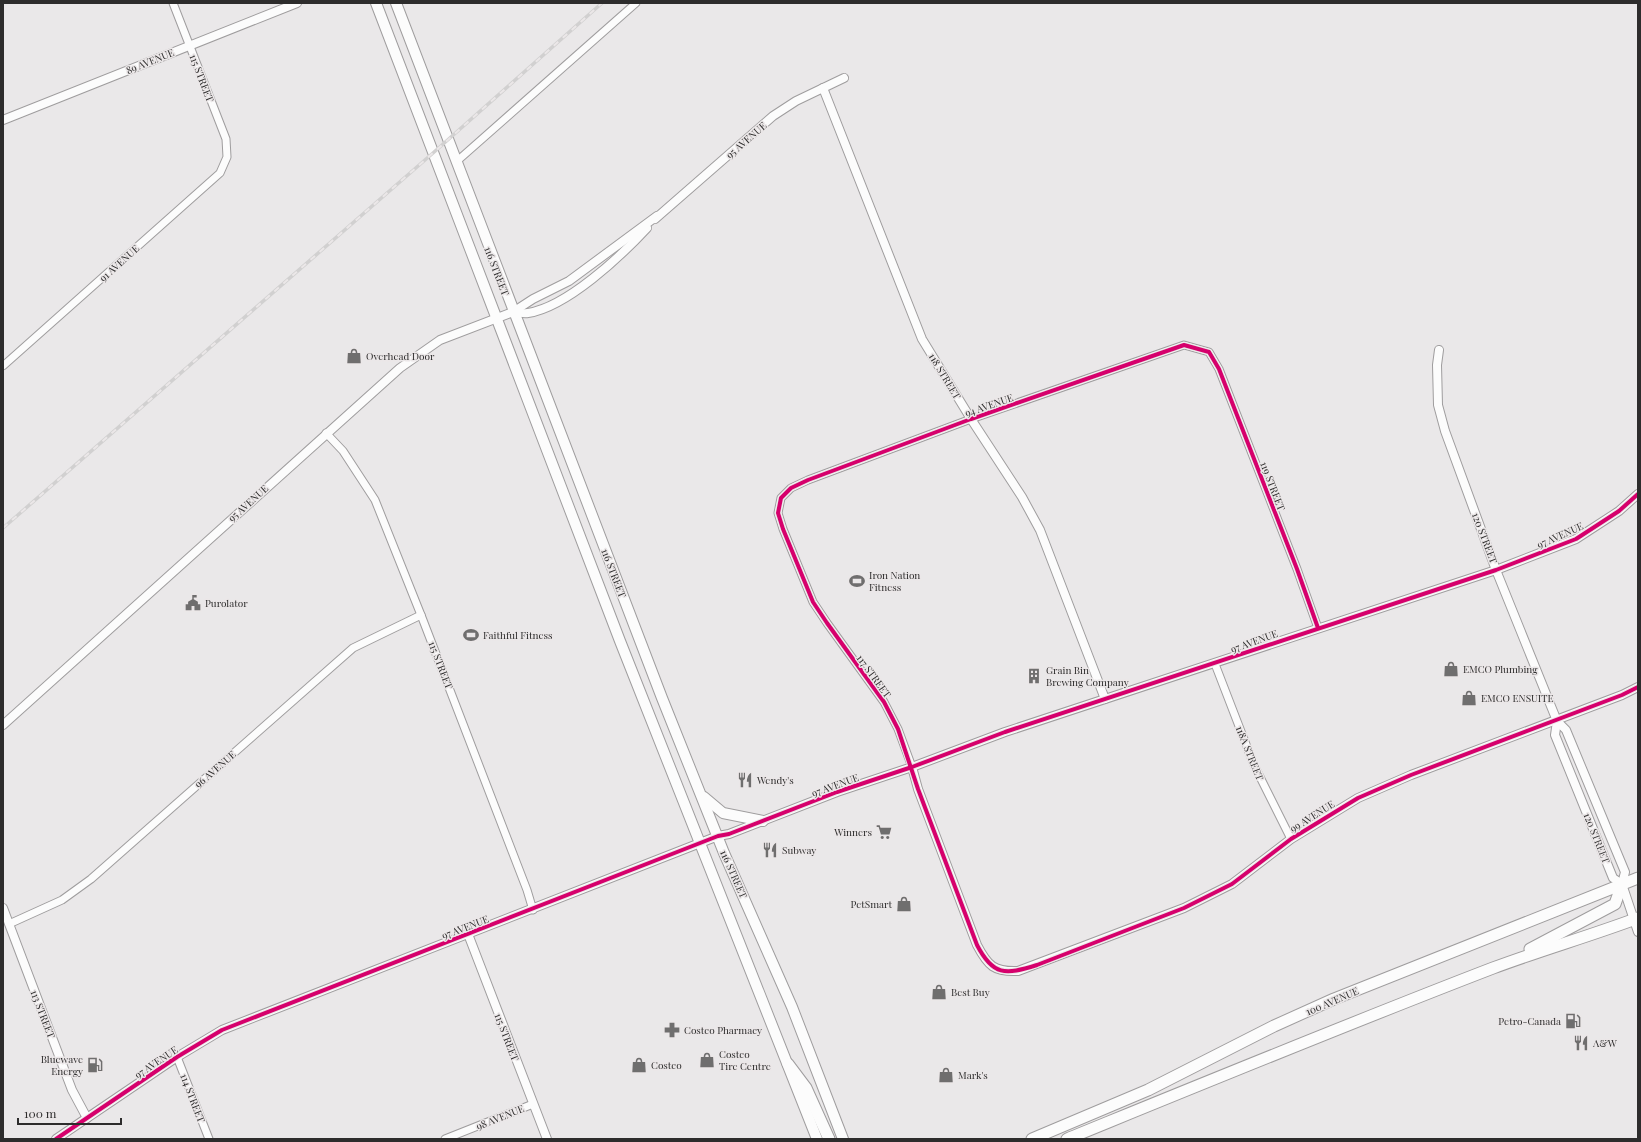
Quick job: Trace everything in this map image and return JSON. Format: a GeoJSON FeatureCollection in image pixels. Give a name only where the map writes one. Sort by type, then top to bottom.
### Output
{"type":"FeatureCollection","features":[{"type":"Feature","properties":{"kind":"main road","name":"116 STREET"},"geometry":{"type":"LineString","coordinates":[[376,3],[498,318],[620,641],[817,1139]]}},
{"type":"Feature","properties":{"kind":"main road","name":"116 STREET"},"geometry":{"type":"LineString","coordinates":[[396,3],[513,312],[701,794],[792,1006],[843,1139]]}},
{"type":"Feature","properties":{"kind":"main road"},"geometry":{"type":"LineString","coordinates":[[701,794],[723,813],[763,821]]}},
{"type":"Feature","properties":{"kind":"main road","name":"100 AVENUE"},"geometry":{"type":"LineString","coordinates":[[1032,1139],[1148,1090],[1274,1026],[1334,999],[1638,878]]}},
{"type":"Feature","properties":{"kind":"main road"},"geometry":{"type":"LineString","coordinates":[[1495,968],[1607,910],[1616,904],[1622,884]]}},
{"type":"Feature","properties":{"kind":"main road"},"geometry":{"type":"LineString","coordinates":[[1068,1139],[1276,1052],[1495,968],[1635,919],[1638,909]]}},
{"type":"Feature","properties":{"kind":"main road"},"geometry":{"type":"LineString","coordinates":[[788,1064],[806,1088],[829,1139]]}},
{"type":"Feature","properties":{"kind":"street","name":"115 STREET"},"geometry":{"type":"LineString","coordinates":[[173,3],[226,139],[227,154]]}},
{"type":"Feature","properties":{"kind":"street","name":"89 AVENUE"},"geometry":{"type":"LineString","coordinates":[[3,120],[297,3]]}},
{"type":"Feature","properties":{"kind":"street"},"geometry":{"type":"LineString","coordinates":[[456,162],[636,3]]}},
{"type":"Feature","properties":{"kind":"street","name":"95 AVENUE"},"geometry":{"type":"LineString","coordinates":[[3,724],[400,368],[440,340],[513,312],[533,299],[569,281],[657,216],[773,116],[796,101],[844,78]]}},
{"type":"Feature","properties":{"kind":"street","name":"118 STREET"},"geometry":{"type":"LineString","coordinates":[[823,88],[922,339],[971,419],[1022,497],[1040,530],[1105,699]]}},
{"type":"Feature","properties":{"kind":"street","name":"91 AVENUE"},"geometry":{"type":"LineString","coordinates":[[3,366],[220,173],[227,154]]}},
{"type":"Feature","properties":{"kind":"street","name":"95 AVENUE"},"geometry":{"type":"LineString","coordinates":[[513,312],[527,313],[540,310],[583,286],[628,248],[657,216]]}},
{"type":"Feature","properties":{"kind":"street","name":"94 AVENUE"},"geometry":{"type":"LineString","coordinates":[[781,498],[791,488],[808,480],[971,419],[1184,345],[1209,352]]}},
{"type":"Feature","properties":{"kind":"street","name":"120 STREET"},"geometry":{"type":"LineString","coordinates":[[1439,350],[1437,365],[1438,404],[1448,438],[1496,570],[1557,721],[1566,730],[1625,872],[1622,884],[1635,919],[1638,932]]}},
{"type":"Feature","properties":{"kind":"street","name":"119 STREET"},"geometry":{"type":"LineString","coordinates":[[1209,352],[1219,369],[1295,564],[1318,628]]}},
{"type":"Feature","properties":{"kind":"street","name":"115 STREET"},"geometry":{"type":"LineString","coordinates":[[326,433],[343,451],[374,500],[421,615],[527,890],[533,910]]}},
{"type":"Feature","properties":{"kind":"street","name":"97 AVENUE"},"geometry":{"type":"LineString","coordinates":[[56,1139],[177,1057],[222,1030],[533,910],[718,836],[763,821],[837,792],[912,767],[1005,732],[1215,664],[1318,628],[1496,570],[1576,539],[1619,511],[1638,494]]}},
{"type":"Feature","properties":{"kind":"street","name":"117 STREET"},"geometry":{"type":"LineString","coordinates":[[781,498],[778,513],[783,529],[814,602],[826,623],[884,702],[898,729],[912,767],[918,789],[977,945],[990,965],[1003,971]]}},
{"type":"Feature","properties":{"kind":"street","name":"96 AVENUE"},"geometry":{"type":"LineString","coordinates":[[9,924],[62,900],[91,879],[352,648],[421,615]]}},
{"type":"Feature","properties":{"kind":"street","name":"118A STREET"},"geometry":{"type":"LineString","coordinates":[[1215,664],[1254,765],[1291,839]]}},
{"type":"Feature","properties":{"kind":"street","name":"99 AVENUE"},"geometry":{"type":"LineString","coordinates":[[1003,971],[1018,971],[1037,965],[1184,908],[1232,884],[1291,839],[1358,798],[1411,775],[1557,721],[1638,687]]}},
{"type":"Feature","properties":{"kind":"street","name":"120 STREET"},"geometry":{"type":"LineString","coordinates":[[1557,721],[1555,735],[1613,878],[1622,884]]}},
{"type":"Feature","properties":{"kind":"street","name":"113 STREET"},"geometry":{"type":"LineString","coordinates":[[3,908],[72,1090],[87,1118]]}},
{"type":"Feature","properties":{"kind":"street","name":"115 STREET"},"geometry":{"type":"LineString","coordinates":[[468,934],[547,1139]]}},
{"type":"Feature","properties":{"kind":"street","name":"114 STREET"},"geometry":{"type":"LineString","coordinates":[[177,1057],[209,1139]]}},
{"type":"Feature","properties":{"kind":"street","name":"98 AVENUE"},"geometry":{"type":"LineString","coordinates":[[445,1139],[533,1104]]}},
{"type":"Feature","properties":{"kind":"railway"},"geometry":{"type":"LineString","coordinates":[[3,528],[433,153],[602,3]]}},
{"type":"Feature","properties":{"kind":"cycle path"},"geometry":{"type":"LineString","coordinates":[[1318,628],[1297,569],[1219,369],[1209,352],[1184,345],[971,419],[808,480],[791,488],[781,498],[778,513],[783,529],[813,602],[884,702],[898,729],[918,789],[977,945],[989,963],[995,968],[1001,970],[1016,970],[1037,965],[1184,908],[1232,884],[1291,839],[1358,798],[1411,775],[1622,695],[1638,687]]}},
{"type":"Feature","properties":{"kind":"cycle path"},"geometry":{"type":"LineString","coordinates":[[56,1139],[177,1057],[222,1030],[718,836],[729,834],[837,792],[912,767],[1005,732],[1496,570],[1576,539],[1619,511],[1638,494]]}},
{"type":"Feature","properties":{"kind":"place","name":"Overhead Door"},"geometry":{"type":"Point","coordinates":[354,356]}},
{"type":"Feature","properties":{"kind":"place","name":"Iron Nation Fitness"},"geometry":{"type":"Point","coordinates":[857,581]}},
{"type":"Feature","properties":{"kind":"place","name":"Purolator"},"geometry":{"type":"Point","coordinates":[193,603]}},
{"type":"Feature","properties":{"kind":"place","name":"Faithful Fitness"},"geometry":{"type":"Point","coordinates":[471,635]}},
{"type":"Feature","properties":{"kind":"place","name":"EMCO Plumbing"},"geometry":{"type":"Point","coordinates":[1451,669]}},
{"type":"Feature","properties":{"kind":"place","name":"Grain Bin Brewing Company"},"geometry":{"type":"Point","coordinates":[1034,676]}},
{"type":"Feature","properties":{"kind":"place","name":"EMCO ENSUITE"},"geometry":{"type":"Point","coordinates":[1469,698]}},
{"type":"Feature","properties":{"kind":"place","name":"Wendy's"},"geometry":{"type":"Point","coordinates":[745,780]}},
{"type":"Feature","properties":{"kind":"place","name":"Winners"},"geometry":{"type":"Point","coordinates":[884,832]}},
{"type":"Feature","properties":{"kind":"place","name":"Subway"},"geometry":{"type":"Point","coordinates":[770,850]}},
{"type":"Feature","properties":{"kind":"place","name":"PetSmart"},"geometry":{"type":"Point","coordinates":[904,904]}},
{"type":"Feature","properties":{"kind":"place","name":"Best Buy"},"geometry":{"type":"Point","coordinates":[939,992]}},
{"type":"Feature","properties":{"kind":"place","name":"Petro-Canada"},"geometry":{"type":"Point","coordinates":[1573,1021]}},
{"type":"Feature","properties":{"kind":"place","name":"Costco Pharmacy"},"geometry":{"type":"Point","coordinates":[672,1030]}},
{"type":"Feature","properties":{"kind":"place","name":"A&W"},"geometry":{"type":"Point","coordinates":[1581,1043]}},
{"type":"Feature","properties":{"kind":"place","name":"Costco Tire Centre"},"geometry":{"type":"Point","coordinates":[707,1060]}},
{"type":"Feature","properties":{"kind":"place","name":"Bluewave Energy"},"geometry":{"type":"Point","coordinates":[95,1065]}},
{"type":"Feature","properties":{"kind":"place","name":"Costco"},"geometry":{"type":"Point","coordinates":[639,1065]}},
{"type":"Feature","properties":{"kind":"place","name":"Mark's"},"geometry":{"type":"Point","coordinates":[946,1075]}}]}
